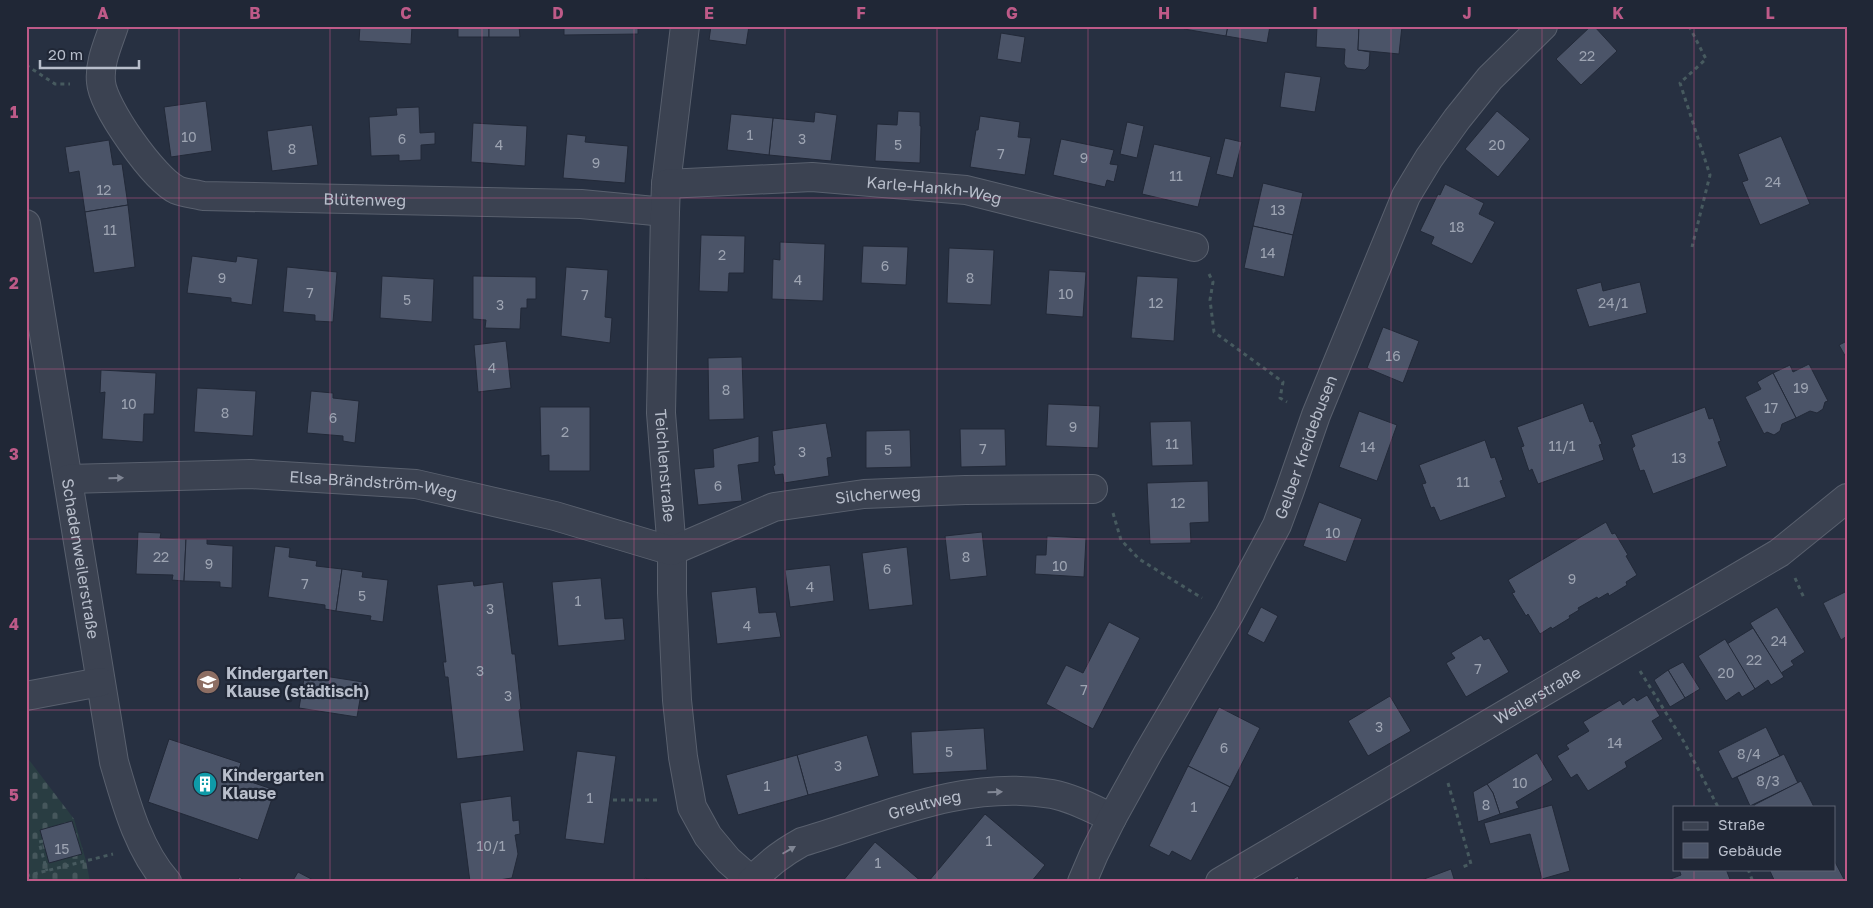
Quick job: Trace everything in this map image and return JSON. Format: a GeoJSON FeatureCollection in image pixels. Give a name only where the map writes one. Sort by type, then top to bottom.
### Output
{"type":"FeatureCollection","features":[{"type":"Feature","properties":{"kind":"street"},"geometry":{"type":"LineString","coordinates":[[105,94],[101,67],[114,26]]}},
{"type":"Feature","properties":{"kind":"street","name":"Teichlenstraße"},"geometry":{"type":"LineString","coordinates":[[686,26],[664,212],[661,413],[672,550],[672,593],[678,700],[683,757],[692,807],[708,836],[728,860],[752,882]]}},
{"type":"Feature","properties":{"kind":"street","name":"Gelber Kreidebusen"},"geometry":{"type":"LineString","coordinates":[[1082,882],[1112,818],[1148,753],[1230,615],[1277,525],[1316,415],[1406,196],[1429,158],[1490,78],[1543,26]]}},
{"type":"Feature","properties":{"kind":"street","name":"Blütenweg"},"geometry":{"type":"LineString","coordinates":[[105,94],[123,130],[151,168],[177,190],[203,196],[581,204],[664,212]]}},
{"type":"Feature","properties":{"kind":"street","name":"Karle-Hankh-Weg"},"geometry":{"type":"LineString","coordinates":[[666,184],[812,176],[966,190],[1194,247]]}},
{"type":"Feature","properties":{"kind":"street","name":"Schadenweilerstraße"},"geometry":{"type":"LineString","coordinates":[[26,224],[114,762],[126,805],[143,845],[166,882]]}},
{"type":"Feature","properties":{"kind":"street","name":"Elsa-Brändström-Weg"},"geometry":{"type":"LineString","coordinates":[[68,479],[250,474],[473,489],[555,516],[672,550]]}},
{"type":"Feature","properties":{"kind":"street","name":"Silcherweg"},"geometry":{"type":"LineString","coordinates":[[672,550],[774,508],[864,494],[965,490],[1093,489]]}},
{"type":"Feature","properties":{"kind":"street","name":"Weilerstraße"},"geometry":{"type":"LineString","coordinates":[[1220,882],[1439,751],[1779,553],[1847,498]]}},
{"type":"Feature","properties":{"kind":"street"},"geometry":{"type":"LineString","coordinates":[[26,696],[100,682]]}},
{"type":"Feature","properties":{"kind":"street","name":"Greutweg"},"geometry":{"type":"LineString","coordinates":[[752,882],[767,864],[802,842],[947,797],[985,792],[1052,794],[1086,805],[1112,818]]}},
{"type":"Feature","properties":{"kind":"path"},"geometry":{"type":"LineString","coordinates":[[1689,26],[1706,59],[1680,83],[1710,175],[1692,247]]}},
{"type":"Feature","properties":{"kind":"path"},"geometry":{"type":"LineString","coordinates":[[26,65],[55,84],[105,94]]}},
{"type":"Feature","properties":{"kind":"path"},"geometry":{"type":"LineString","coordinates":[[1194,247],[1213,282],[1210,300],[1214,332],[1283,382],[1280,398]]}},
{"type":"Feature","properties":{"kind":"path"},"geometry":{"type":"LineString","coordinates":[[1093,489],[1104,494],[1110,502],[1121,540],[1139,559],[1197,595]]}},
{"type":"Feature","properties":{"kind":"path"},"geometry":{"type":"LineString","coordinates":[[1624,644],[1684,742],[1717,806]]}},
{"type":"Feature","properties":{"kind":"path"},"geometry":{"type":"LineString","coordinates":[[1439,751],[1471,864],[1462,867]]}},
{"type":"Feature","properties":{"kind":"path"},"geometry":{"type":"LineString","coordinates":[[614,800],[691,800]]}},
{"type":"Feature","properties":{"kind":"path"},"geometry":{"type":"LineString","coordinates":[[43,841],[39,842],[47,871]]}},
{"type":"Feature","properties":{"kind":"path"},"geometry":{"type":"LineString","coordinates":[[26,876],[84,862]]}},
{"type":"Feature","properties":{"kind":"path"},"geometry":{"type":"LineString","coordinates":[[1748,870],[1753,882]]}},
{"type":"Feature","properties":{"kind":"green space"},"geometry":{"type":"Polygon","coordinates":[[[26,756],[74,819],[90,882],[26,882],[26,756]]]}},
{"type":"Feature","properties":{"kind":"building"},"geometry":{"type":"Polygon","coordinates":[[[360,26],[412,26],[411,44],[359,41],[360,26]]]}},
{"type":"Feature","properties":{"kind":"building"},"geometry":{"type":"Polygon","coordinates":[[[458,26],[489,26],[489,37],[458,37],[458,26]]]}},
{"type":"Feature","properties":{"kind":"building"},"geometry":{"type":"Polygon","coordinates":[[[489,26],[519,26],[520,37],[489,37],[489,26]]]}},
{"type":"Feature","properties":{"kind":"building"},"geometry":{"type":"Polygon","coordinates":[[[564,26],[638,26],[638,34],[564,35],[564,26]]]}},
{"type":"Feature","properties":{"kind":"building"},"geometry":{"type":"Polygon","coordinates":[[[711,26],[749,26],[746,45],[709,40],[711,26]]]}},
{"type":"Feature","properties":{"kind":"building"},"geometry":{"type":"Polygon","coordinates":[[[1185,26],[1228,26],[1226,36],[1184,29],[1185,26]]]}},
{"type":"Feature","properties":{"kind":"building"},"geometry":{"type":"Polygon","coordinates":[[[1228,26],[1270,26],[1267,43],[1226,36],[1228,26]]]}},
{"type":"Feature","properties":{"kind":"building"},"geometry":{"type":"Polygon","coordinates":[[[1317,26],[1359,26],[1358,50],[1370,52],[1369,66],[1365,70],[1347,68],[1344,64],[1345,49],[1316,47],[1317,26]]]}},
{"type":"Feature","properties":{"kind":"building"},"geometry":{"type":"Polygon","coordinates":[[[1359,26],[1402,26],[1399,54],[1358,50],[1359,26]]]}},
{"type":"Feature","properties":{"kind":"building"},"geometry":{"type":"Polygon","coordinates":[[[1591,26],[1594,26],[1617,51],[1581,85],[1556,59],[1591,26]]]}},
{"type":"Feature","properties":{"kind":"building"},"geometry":{"type":"Polygon","coordinates":[[[1001,33],[1025,37],[1021,63],[997,59],[1001,33]]]}},
{"type":"Feature","properties":{"kind":"building"},"geometry":{"type":"Polygon","coordinates":[[[1285,72],[1321,77],[1315,112],[1280,107],[1285,72]]]}},
{"type":"Feature","properties":{"kind":"building"},"geometry":{"type":"Polygon","coordinates":[[[206,101],[212,151],[171,157],[164,107],[206,101]]]}},
{"type":"Feature","properties":{"kind":"building"},"geometry":{"type":"Polygon","coordinates":[[[419,107],[420,133],[435,132],[435,144],[421,145],[421,160],[399,161],[399,155],[371,156],[369,117],[397,115],[396,108],[419,107]]]}},
{"type":"Feature","properties":{"kind":"building"},"geometry":{"type":"Polygon","coordinates":[[[898,111],[920,112],[920,163],[875,161],[877,124],[897,125],[898,111]]]}},
{"type":"Feature","properties":{"kind":"building"},"geometry":{"type":"Polygon","coordinates":[[[1497,111],[1530,139],[1498,177],[1465,149],[1497,111]]]}},
{"type":"Feature","properties":{"kind":"building"},"geometry":{"type":"Polygon","coordinates":[[[815,112],[837,115],[831,161],[769,155],[773,118],[814,122],[815,112]]]}},
{"type":"Feature","properties":{"kind":"building"},"geometry":{"type":"Polygon","coordinates":[[[731,114],[773,118],[769,155],[727,150],[731,114]]]}},
{"type":"Feature","properties":{"kind":"building"},"geometry":{"type":"Polygon","coordinates":[[[980,116],[1020,122],[1018,137],[1031,138],[1025,175],[970,167],[980,116]]]}},
{"type":"Feature","properties":{"kind":"building"},"geometry":{"type":"Polygon","coordinates":[[[1127,122],[1144,126],[1137,158],[1120,154],[1127,122]]]}},
{"type":"Feature","properties":{"kind":"building"},"geometry":{"type":"Polygon","coordinates":[[[473,123],[527,126],[525,166],[471,162],[473,123]]]}},
{"type":"Feature","properties":{"kind":"building"},"geometry":{"type":"Polygon","coordinates":[[[312,125],[318,165],[272,171],[267,131],[312,125]]]}},
{"type":"Feature","properties":{"kind":"building"},"geometry":{"type":"Polygon","coordinates":[[[567,134],[586,136],[585,142],[628,146],[625,183],[563,178],[567,134]]]}},
{"type":"Feature","properties":{"kind":"building"},"geometry":{"type":"Polygon","coordinates":[[[1781,136],[1810,204],[1760,225],[1742,182],[1748,180],[1738,154],[1781,136]]]}},
{"type":"Feature","properties":{"kind":"building"},"geometry":{"type":"Polygon","coordinates":[[[1225,138],[1242,142],[1233,178],[1216,174],[1225,138]]]}},
{"type":"Feature","properties":{"kind":"building"},"geometry":{"type":"Polygon","coordinates":[[[1061,139],[1114,150],[1110,164],[1118,165],[1114,182],[1107,180],[1105,187],[1053,175],[1061,139]]]}},
{"type":"Feature","properties":{"kind":"building"},"geometry":{"type":"Polygon","coordinates":[[[109,140],[113,165],[122,164],[128,205],[85,212],[79,171],[69,173],[65,147],[109,140]]]}},
{"type":"Feature","properties":{"kind":"building"},"geometry":{"type":"Polygon","coordinates":[[[1154,144],[1211,157],[1198,207],[1142,194],[1154,144]]]}},
{"type":"Feature","properties":{"kind":"building"},"geometry":{"type":"Polygon","coordinates":[[[1263,183],[1303,193],[1293,235],[1253,226],[1263,183]]]}},
{"type":"Feature","properties":{"kind":"building"},"geometry":{"type":"Polygon","coordinates":[[[1445,184],[1484,203],[1479,214],[1495,222],[1472,264],[1431,244],[1434,237],[1420,231],[1445,184]]]}},
{"type":"Feature","properties":{"kind":"building"},"geometry":{"type":"Polygon","coordinates":[[[128,205],[135,267],[94,273],[85,212],[128,205]]]}},
{"type":"Feature","properties":{"kind":"building"},"geometry":{"type":"Polygon","coordinates":[[[1253,226],[1293,235],[1284,277],[1244,268],[1253,226]]]}},
{"type":"Feature","properties":{"kind":"building"},"geometry":{"type":"Polygon","coordinates":[[[701,235],[745,236],[744,273],[729,273],[728,292],[699,291],[701,235]]]}},
{"type":"Feature","properties":{"kind":"building"},"geometry":{"type":"Polygon","coordinates":[[[780,242],[825,244],[823,301],[772,299],[773,259],[780,260],[780,242]]]}},
{"type":"Feature","properties":{"kind":"building"},"geometry":{"type":"Polygon","coordinates":[[[863,246],[908,247],[906,285],[861,283],[863,246]]]}},
{"type":"Feature","properties":{"kind":"building"},"geometry":{"type":"Polygon","coordinates":[[[949,248],[994,250],[991,305],[947,303],[949,248]]]}},
{"type":"Feature","properties":{"kind":"building"},"geometry":{"type":"Polygon","coordinates":[[[192,256],[236,262],[237,256],[258,259],[252,305],[231,302],[231,298],[187,293],[192,256]]]}},
{"type":"Feature","properties":{"kind":"building"},"geometry":{"type":"Polygon","coordinates":[[[287,267],[337,272],[333,322],[315,321],[315,315],[283,312],[287,267]]]}},
{"type":"Feature","properties":{"kind":"building"},"geometry":{"type":"Polygon","coordinates":[[[566,267],[608,270],[605,317],[612,318],[610,343],[561,336],[566,267]]]}},
{"type":"Feature","properties":{"kind":"building"},"geometry":{"type":"Polygon","coordinates":[[[1049,270],[1086,272],[1083,317],[1046,314],[1049,270]]]}},
{"type":"Feature","properties":{"kind":"building"},"geometry":{"type":"Polygon","coordinates":[[[382,276],[434,279],[432,322],[380,318],[382,276]]]}},
{"type":"Feature","properties":{"kind":"building"},"geometry":{"type":"Polygon","coordinates":[[[473,276],[536,277],[536,299],[527,299],[527,308],[521,308],[520,329],[485,328],[486,320],[473,319],[473,276]]]}},
{"type":"Feature","properties":{"kind":"building"},"geometry":{"type":"Polygon","coordinates":[[[1137,276],[1178,278],[1174,341],[1131,338],[1137,276]]]}},
{"type":"Feature","properties":{"kind":"building"},"geometry":{"type":"Polygon","coordinates":[[[1601,282],[1603,291],[1640,282],[1647,313],[1589,327],[1576,289],[1601,282]]]}},
{"type":"Feature","properties":{"kind":"building"},"geometry":{"type":"Polygon","coordinates":[[[1383,327],[1419,341],[1403,383],[1367,368],[1383,327]]]}},
{"type":"Feature","properties":{"kind":"building"},"geometry":{"type":"Polygon","coordinates":[[[506,341],[511,388],[478,392],[474,345],[506,341]]]}},
{"type":"Feature","properties":{"kind":"building"},"geometry":{"type":"Polygon","coordinates":[[[1847,341],[1847,359],[1839,345],[1847,341]]]}},
{"type":"Feature","properties":{"kind":"building"},"geometry":{"type":"Polygon","coordinates":[[[742,357],[744,419],[709,420],[708,358],[742,357]]]}},
{"type":"Feature","properties":{"kind":"building"},"geometry":{"type":"Polygon","coordinates":[[[1809,364],[1828,401],[1825,402],[1823,409],[1817,413],[1810,411],[1796,418],[1773,373],[1790,365],[1793,372],[1809,364]]]}},
{"type":"Feature","properties":{"kind":"building"},"geometry":{"type":"Polygon","coordinates":[[[101,370],[156,373],[154,414],[144,414],[143,442],[102,439],[105,392],[100,393],[101,370]]]}},
{"type":"Feature","properties":{"kind":"building"},"geometry":{"type":"Polygon","coordinates":[[[1773,373],[1796,418],[1782,424],[1780,431],[1774,435],[1767,432],[1764,434],[1745,397],[1761,389],[1757,382],[1773,373]]]}},
{"type":"Feature","properties":{"kind":"building"},"geometry":{"type":"Polygon","coordinates":[[[197,388],[256,391],[253,436],[194,432],[197,388]]]}},
{"type":"Feature","properties":{"kind":"building"},"geometry":{"type":"Polygon","coordinates":[[[311,391],[333,393],[333,398],[359,401],[355,443],[343,441],[343,436],[307,433],[311,391]]]}},
{"type":"Feature","properties":{"kind":"building"},"geometry":{"type":"Polygon","coordinates":[[[1583,403],[1590,422],[1593,421],[1602,444],[1599,445],[1604,460],[1538,484],[1532,469],[1529,471],[1521,447],[1524,446],[1517,427],[1583,403]]]}},
{"type":"Feature","properties":{"kind":"building"},"geometry":{"type":"Polygon","coordinates":[[[1048,404],[1100,406],[1098,448],[1046,446],[1048,404]]]}},
{"type":"Feature","properties":{"kind":"building"},"geometry":{"type":"Polygon","coordinates":[[[540,407],[590,407],[590,471],[549,471],[549,455],[541,456],[540,407]]]}},
{"type":"Feature","properties":{"kind":"building"},"geometry":{"type":"Polygon","coordinates":[[[1705,407],[1709,419],[1713,418],[1721,441],[1718,442],[1727,466],[1653,494],[1644,470],[1640,471],[1632,448],[1635,446],[1631,435],[1705,407]]]}},
{"type":"Feature","properties":{"kind":"building"},"geometry":{"type":"Polygon","coordinates":[[[1359,411],[1397,425],[1377,481],[1339,467],[1359,411]]]}},
{"type":"Feature","properties":{"kind":"building"},"geometry":{"type":"Polygon","coordinates":[[[1191,421],[1193,465],[1152,466],[1150,422],[1191,421]]]}},
{"type":"Feature","properties":{"kind":"building"},"geometry":{"type":"Polygon","coordinates":[[[826,423],[832,457],[827,458],[829,476],[784,483],[783,474],[775,475],[772,431],[826,423]]]}},
{"type":"Feature","properties":{"kind":"building"},"geometry":{"type":"Polygon","coordinates":[[[960,429],[1005,429],[1006,466],[961,467],[960,429]]]}},
{"type":"Feature","properties":{"kind":"building"},"geometry":{"type":"Polygon","coordinates":[[[910,430],[911,467],[866,468],[866,431],[910,430]]]}},
{"type":"Feature","properties":{"kind":"building"},"geometry":{"type":"Polygon","coordinates":[[[759,436],[759,462],[738,465],[742,501],[698,505],[694,469],[714,467],[713,449],[759,436]]]}},
{"type":"Feature","properties":{"kind":"building"},"geometry":{"type":"Polygon","coordinates":[[[1485,440],[1491,458],[1495,457],[1503,480],[1500,481],[1506,497],[1440,521],[1434,507],[1431,508],[1422,484],[1426,483],[1419,465],[1485,440]]]}},
{"type":"Feature","properties":{"kind":"building"},"geometry":{"type":"Polygon","coordinates":[[[1208,481],[1209,522],[1190,523],[1191,543],[1150,544],[1147,483],[1208,481]]]}},
{"type":"Feature","properties":{"kind":"building"},"geometry":{"type":"Polygon","coordinates":[[[1319,502],[1362,519],[1346,562],[1303,546],[1319,502]]]}},
{"type":"Feature","properties":{"kind":"building"},"geometry":{"type":"Polygon","coordinates":[[[1606,522],[1612,534],[1615,533],[1628,555],[1626,556],[1637,575],[1626,582],[1627,585],[1609,596],[1608,593],[1598,599],[1597,597],[1578,608],[1579,610],[1569,616],[1570,618],[1540,634],[1512,593],[1515,592],[1508,580],[1606,522]]]}},
{"type":"Feature","properties":{"kind":"building"},"geometry":{"type":"Polygon","coordinates":[[[138,532],[161,533],[160,538],[186,539],[184,581],[172,580],[173,575],[136,574],[138,532]]]}},
{"type":"Feature","properties":{"kind":"building"},"geometry":{"type":"Polygon","coordinates":[[[982,532],[987,576],[950,580],[945,536],[982,532]]]}},
{"type":"Feature","properties":{"kind":"building"},"geometry":{"type":"Polygon","coordinates":[[[1047,536],[1086,538],[1084,577],[1035,574],[1036,555],[1046,555],[1047,536]]]}},
{"type":"Feature","properties":{"kind":"building"},"geometry":{"type":"Polygon","coordinates":[[[186,539],[207,539],[207,544],[233,546],[232,588],[220,587],[220,582],[184,581],[186,539]]]}},
{"type":"Feature","properties":{"kind":"building"},"geometry":{"type":"Polygon","coordinates":[[[275,546],[290,548],[289,557],[317,561],[316,566],[342,569],[336,611],[325,609],[325,605],[268,597],[275,546]]]}},
{"type":"Feature","properties":{"kind":"building"},"geometry":{"type":"Polygon","coordinates":[[[907,547],[913,605],[869,610],[862,553],[907,547]]]}},
{"type":"Feature","properties":{"kind":"building"},"geometry":{"type":"Polygon","coordinates":[[[830,565],[834,601],[790,607],[785,570],[830,565]]]}},
{"type":"Feature","properties":{"kind":"building"},"geometry":{"type":"Polygon","coordinates":[[[342,569],[363,572],[362,577],[388,580],[383,622],[370,620],[371,616],[336,611],[342,569]]]}},
{"type":"Feature","properties":{"kind":"building"},"geometry":{"type":"Polygon","coordinates":[[[601,578],[605,619],[623,618],[625,640],[558,646],[552,582],[601,578]]]}},
{"type":"Feature","properties":{"kind":"building"},"geometry":{"type":"Polygon","coordinates":[[[473,581],[474,586],[503,582],[512,654],[515,654],[524,751],[457,759],[448,677],[445,677],[443,662],[446,662],[437,585],[473,581]]]}},
{"type":"Feature","properties":{"kind":"building"},"geometry":{"type":"Polygon","coordinates":[[[756,587],[759,613],[776,612],[781,637],[717,644],[711,592],[756,587]]]}},
{"type":"Feature","properties":{"kind":"building"},"geometry":{"type":"Polygon","coordinates":[[[1847,591],[1847,636],[1841,640],[1823,603],[1847,591]]]}},
{"type":"Feature","properties":{"kind":"building"},"geometry":{"type":"Polygon","coordinates":[[[1261,607],[1278,616],[1264,643],[1247,634],[1261,607]]]}},
{"type":"Feature","properties":{"kind":"building"},"geometry":{"type":"Polygon","coordinates":[[[1777,607],[1805,652],[1791,661],[1794,665],[1781,673],[1750,623],[1777,607]]]}},
{"type":"Feature","properties":{"kind":"building"},"geometry":{"type":"Polygon","coordinates":[[[1109,622],[1140,638],[1093,729],[1046,704],[1066,665],[1083,673],[1109,622]]]}},
{"type":"Feature","properties":{"kind":"building"},"geometry":{"type":"Polygon","coordinates":[[[1753,628],[1784,677],[1771,685],[1768,680],[1755,689],[1727,644],[1753,628]]]}},
{"type":"Feature","properties":{"kind":"building"},"geometry":{"type":"Polygon","coordinates":[[[1481,635],[1484,640],[1489,638],[1509,672],[1466,697],[1446,663],[1455,658],[1451,653],[1481,635]]]}},
{"type":"Feature","properties":{"kind":"building"},"geometry":{"type":"Polygon","coordinates":[[[1725,639],[1755,689],[1742,697],[1739,692],[1726,701],[1698,656],[1725,639]]]}},
{"type":"Feature","properties":{"kind":"building"},"geometry":{"type":"Polygon","coordinates":[[[1683,662],[1700,689],[1685,698],[1668,670],[1683,662]]]}},
{"type":"Feature","properties":{"kind":"building"},"geometry":{"type":"Polygon","coordinates":[[[1668,670],[1685,698],[1670,707],[1654,680],[1668,670]]]}},
{"type":"Feature","properties":{"kind":"building"},"geometry":{"type":"Polygon","coordinates":[[[305,673],[363,682],[357,717],[299,708],[305,673]]]}},
{"type":"Feature","properties":{"kind":"building"},"geometry":{"type":"Polygon","coordinates":[[[1647,695],[1660,716],[1652,721],[1663,739],[1625,762],[1627,767],[1588,791],[1577,774],[1571,778],[1557,756],[1569,749],[1566,745],[1589,731],[1583,722],[1620,700],[1623,705],[1634,697],[1637,701],[1647,695]]]}},
{"type":"Feature","properties":{"kind":"building"},"geometry":{"type":"Polygon","coordinates":[[[1390,696],[1411,731],[1368,756],[1348,721],[1390,696]]]}},
{"type":"Feature","properties":{"kind":"building"},"geometry":{"type":"Polygon","coordinates":[[[1219,707],[1260,728],[1230,787],[1188,766],[1219,707]]]}},
{"type":"Feature","properties":{"kind":"building"},"geometry":{"type":"Polygon","coordinates":[[[1766,727],[1780,756],[1732,779],[1718,751],[1766,727]]]}},
{"type":"Feature","properties":{"kind":"building"},"geometry":{"type":"Polygon","coordinates":[[[984,728],[987,770],[913,774],[911,732],[984,728]]]}},
{"type":"Feature","properties":{"kind":"building"},"geometry":{"type":"Polygon","coordinates":[[[867,735],[879,776],[808,795],[797,755],[867,735]]]}},
{"type":"Feature","properties":{"kind":"building","name":"Kindergarten Klause"},"geometry":{"type":"Polygon","coordinates":[[[169,739],[241,763],[236,777],[275,790],[258,840],[148,802],[169,739]]]}},
{"type":"Feature","properties":{"kind":"building"},"geometry":{"type":"Polygon","coordinates":[[[577,751],[616,756],[604,844],[565,839],[577,751]]]}},
{"type":"Feature","properties":{"kind":"building"},"geometry":{"type":"Polygon","coordinates":[[[1537,753],[1553,780],[1516,802],[1519,808],[1500,814],[1493,793],[1487,784],[1537,753]]]}},
{"type":"Feature","properties":{"kind":"building"},"geometry":{"type":"Polygon","coordinates":[[[1784,754],[1798,783],[1750,806],[1737,777],[1784,754]]]}},
{"type":"Feature","properties":{"kind":"building"},"geometry":{"type":"Polygon","coordinates":[[[797,755],[808,795],[738,815],[726,775],[797,755]]]}},
{"type":"Feature","properties":{"kind":"building"},"geometry":{"type":"Polygon","coordinates":[[[1188,766],[1230,787],[1191,861],[1172,851],[1169,856],[1149,846],[1188,766]]]}},
{"type":"Feature","properties":{"kind":"building"},"geometry":{"type":"Polygon","coordinates":[[[1801,781],[1814,806],[1754,806],[1801,781]]]}},
{"type":"Feature","properties":{"kind":"building"},"geometry":{"type":"Polygon","coordinates":[[[1487,784],[1493,793],[1500,814],[1478,822],[1473,792],[1487,784]]]}},
{"type":"Feature","properties":{"kind":"building"},"geometry":{"type":"Polygon","coordinates":[[[511,796],[513,821],[519,820],[520,834],[515,835],[518,854],[512,878],[486,882],[470,882],[460,803],[511,796]]]}},
{"type":"Feature","properties":{"kind":"building"},"geometry":{"type":"Polygon","coordinates":[[[1552,805],[1570,871],[1542,879],[1530,834],[1490,844],[1484,823],[1552,805]]]}},
{"type":"Feature","properties":{"kind":"building"},"geometry":{"type":"Polygon","coordinates":[[[985,814],[1045,865],[1031,882],[928,882],[985,814]]]}},
{"type":"Feature","properties":{"kind":"building"},"geometry":{"type":"Polygon","coordinates":[[[72,821],[82,854],[49,863],[40,830],[72,821]]]}},
{"type":"Feature","properties":{"kind":"building"},"geometry":{"type":"Polygon","coordinates":[[[875,842],[922,882],[842,882],[875,842]]]}},
{"type":"Feature","properties":{"kind":"building"},"geometry":{"type":"Polygon","coordinates":[[[1836,864],[1845,881],[1775,882],[1769,870],[1836,870],[1836,864]]]}},
{"type":"Feature","properties":{"kind":"building"},"geometry":{"type":"Polygon","coordinates":[[[1451,869],[1455,882],[1416,882],[1451,869]]]}},
{"type":"Feature","properties":{"kind":"building"},"geometry":{"type":"Polygon","coordinates":[[[1679,870],[1726,870],[1731,882],[1669,882],[1668,880],[1681,875],[1679,870]]]}},
{"type":"Feature","properties":{"kind":"building"},"geometry":{"type":"Polygon","coordinates":[[[298,872],[317,882],[292,882],[298,872]]]}},
{"type":"Feature","properties":{"kind":"building"},"geometry":{"type":"Polygon","coordinates":[[[1298,876],[1300,882],[1288,882],[1298,876]]]}},
{"type":"Feature","properties":{"kind":"building"},"geometry":{"type":"Polygon","coordinates":[[[239,877],[248,882],[237,882],[239,877]]]}},
{"type":"Feature","properties":{"kind":"building"},"geometry":{"type":"Polygon","coordinates":[[[645,878],[659,882],[645,882],[645,878]]]}},
{"type":"Feature","properties":{"kind":"place","name":"Kindergarten Klause (städtisch)"},"geometry":{"type":"Point","coordinates":[208,682]}},
{"type":"Feature","properties":{"kind":"place","name":"Kindergarten Klause"},"geometry":{"type":"Point","coordinates":[205,784]}}]}
